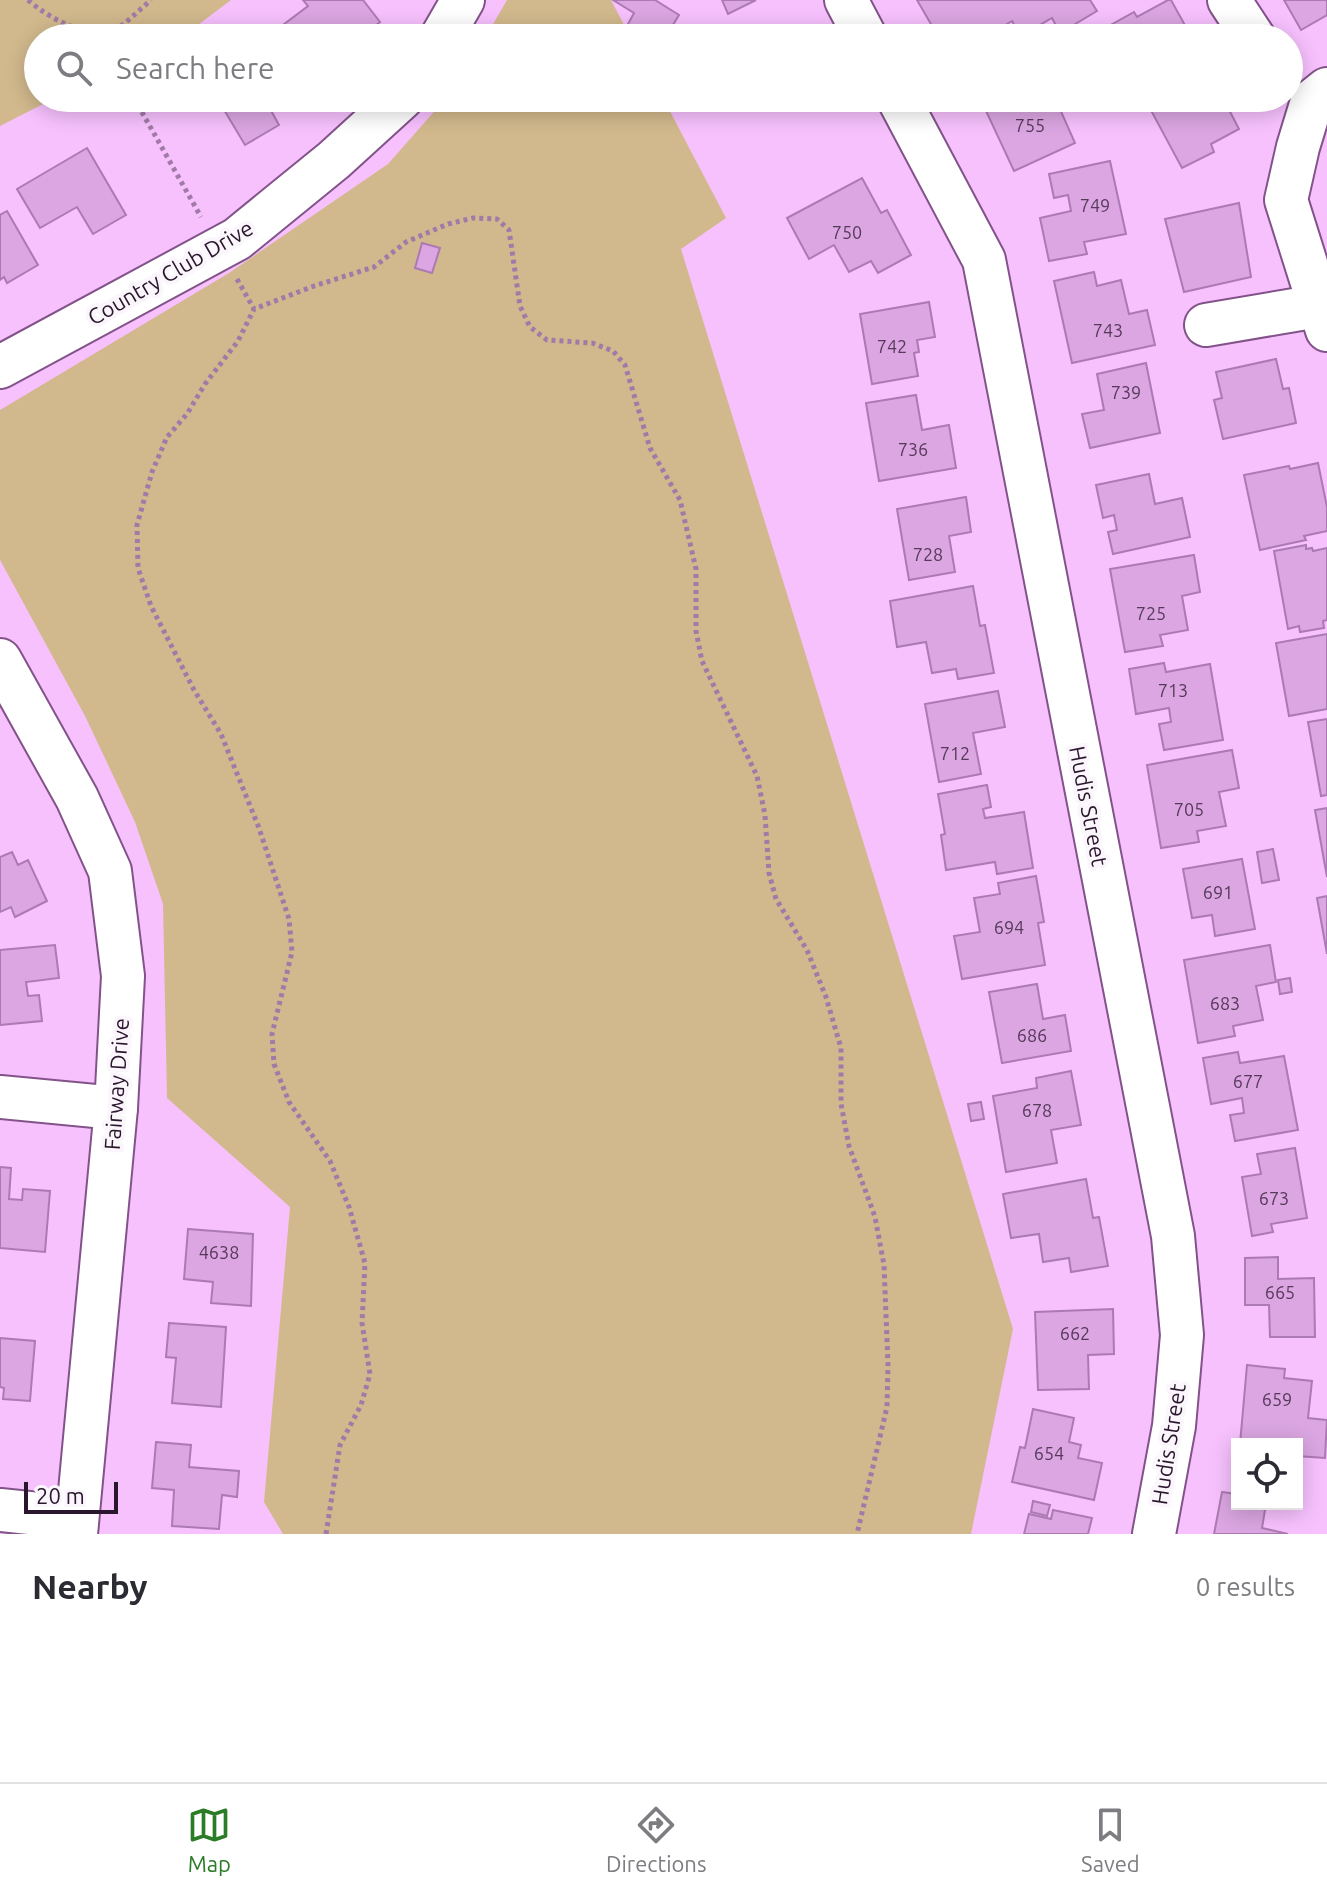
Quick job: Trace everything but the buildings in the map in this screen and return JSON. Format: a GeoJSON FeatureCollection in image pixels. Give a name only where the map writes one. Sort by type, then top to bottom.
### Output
{"type":"FeatureCollection","features":[{"type":"Feature","properties":{"kind":"street"},"geometry":{"type":"LineString","coordinates":[[449,24],[463,0]]}},
{"type":"Feature","properties":{"kind":"street"},"geometry":{"type":"LineString","coordinates":[[846,0],[859,24]]}},
{"type":"Feature","properties":{"kind":"street"},"geometry":{"type":"LineString","coordinates":[[1229,0],[1245,24]]}},
{"type":"Feature","properties":{"kind":"street"},"geometry":{"type":"LineString","coordinates":[[1206,325],[1323,318],[1286,200],[1309,89]]}},
{"type":"Feature","properties":{"kind":"street","name":"Country Club Drive"},"geometry":{"type":"LineString","coordinates":[[0,367],[237,239],[334,160],[387,112]]}},
{"type":"Feature","properties":{"kind":"street","name":"Hudis Street"},"geometry":{"type":"LineString","coordinates":[[905,112],[984,260],[1173,1236],[1182,1335],[1174,1426],[1154,1534]]}},
{"type":"Feature","properties":{"kind":"street","name":"Fairway Drive"},"geometry":{"type":"LineString","coordinates":[[0,660],[77,798],[110,871],[123,976],[116,1108],[76,1526]]}},
{"type":"Feature","properties":{"kind":"street"},"geometry":{"type":"LineString","coordinates":[[0,1097],[116,1108]]}},
{"type":"Feature","properties":{"kind":"street"},"geometry":{"type":"LineString","coordinates":[[0,1510],[76,1526]]}},
{"type":"Feature","properties":{"kind":"path"},"geometry":{"type":"LineString","coordinates":[[28,0],[65,24]]}},
{"type":"Feature","properties":{"kind":"path"},"geometry":{"type":"LineString","coordinates":[[124,24],[151,0]]}},
{"type":"Feature","properties":{"kind":"path"},"geometry":{"type":"LineString","coordinates":[[142,112],[202,218]]}},
{"type":"Feature","properties":{"kind":"path"},"geometry":{"type":"LineString","coordinates":[[326,1534],[340,1445],[361,1405],[370,1374],[362,1323],[365,1263],[349,1207],[330,1161],[289,1102],[274,1064],[272,1034],[292,952],[289,919],[221,734],[194,690],[151,606],[138,568],[137,525],[152,472],[167,437],[187,414],[205,384],[238,341],[254,309],[374,267],[406,242],[448,224],[473,218],[497,219],[509,230],[520,306],[530,327],[547,340],[592,343],[613,351],[625,365],[650,448],[680,500],[696,569],[696,631],[702,661],[757,776],[765,815],[769,873],[776,899],[807,950],[826,997],[841,1048],[841,1104],[849,1146],[875,1217],[884,1265],[887,1407],[857,1534]]}},
{"type":"Feature","properties":{"kind":"path"},"geometry":{"type":"LineString","coordinates":[[234,273],[254,309]]}},
{"type":"Feature","properties":{"kind":"shaded area"},"geometry":{"type":"Polygon","coordinates":[[[0,0],[231,0],[199,24],[24,24],[24,112],[28,112],[0,126],[0,0]]]}},
{"type":"Feature","properties":{"kind":"shaded area"},"geometry":{"type":"Polygon","coordinates":[[[507,0],[611,0],[624,24],[493,24],[507,0]]]}},
{"type":"Feature","properties":{"kind":"shaded area"},"geometry":{"type":"Polygon","coordinates":[[[434,112],[670,112],[726,218],[681,249],[1013,1329],[971,1534],[283,1534],[264,1502],[290,1207],[167,1098],[163,904],[135,822],[85,716],[0,560],[0,410],[229,273],[388,164],[434,112]]]}}]}
